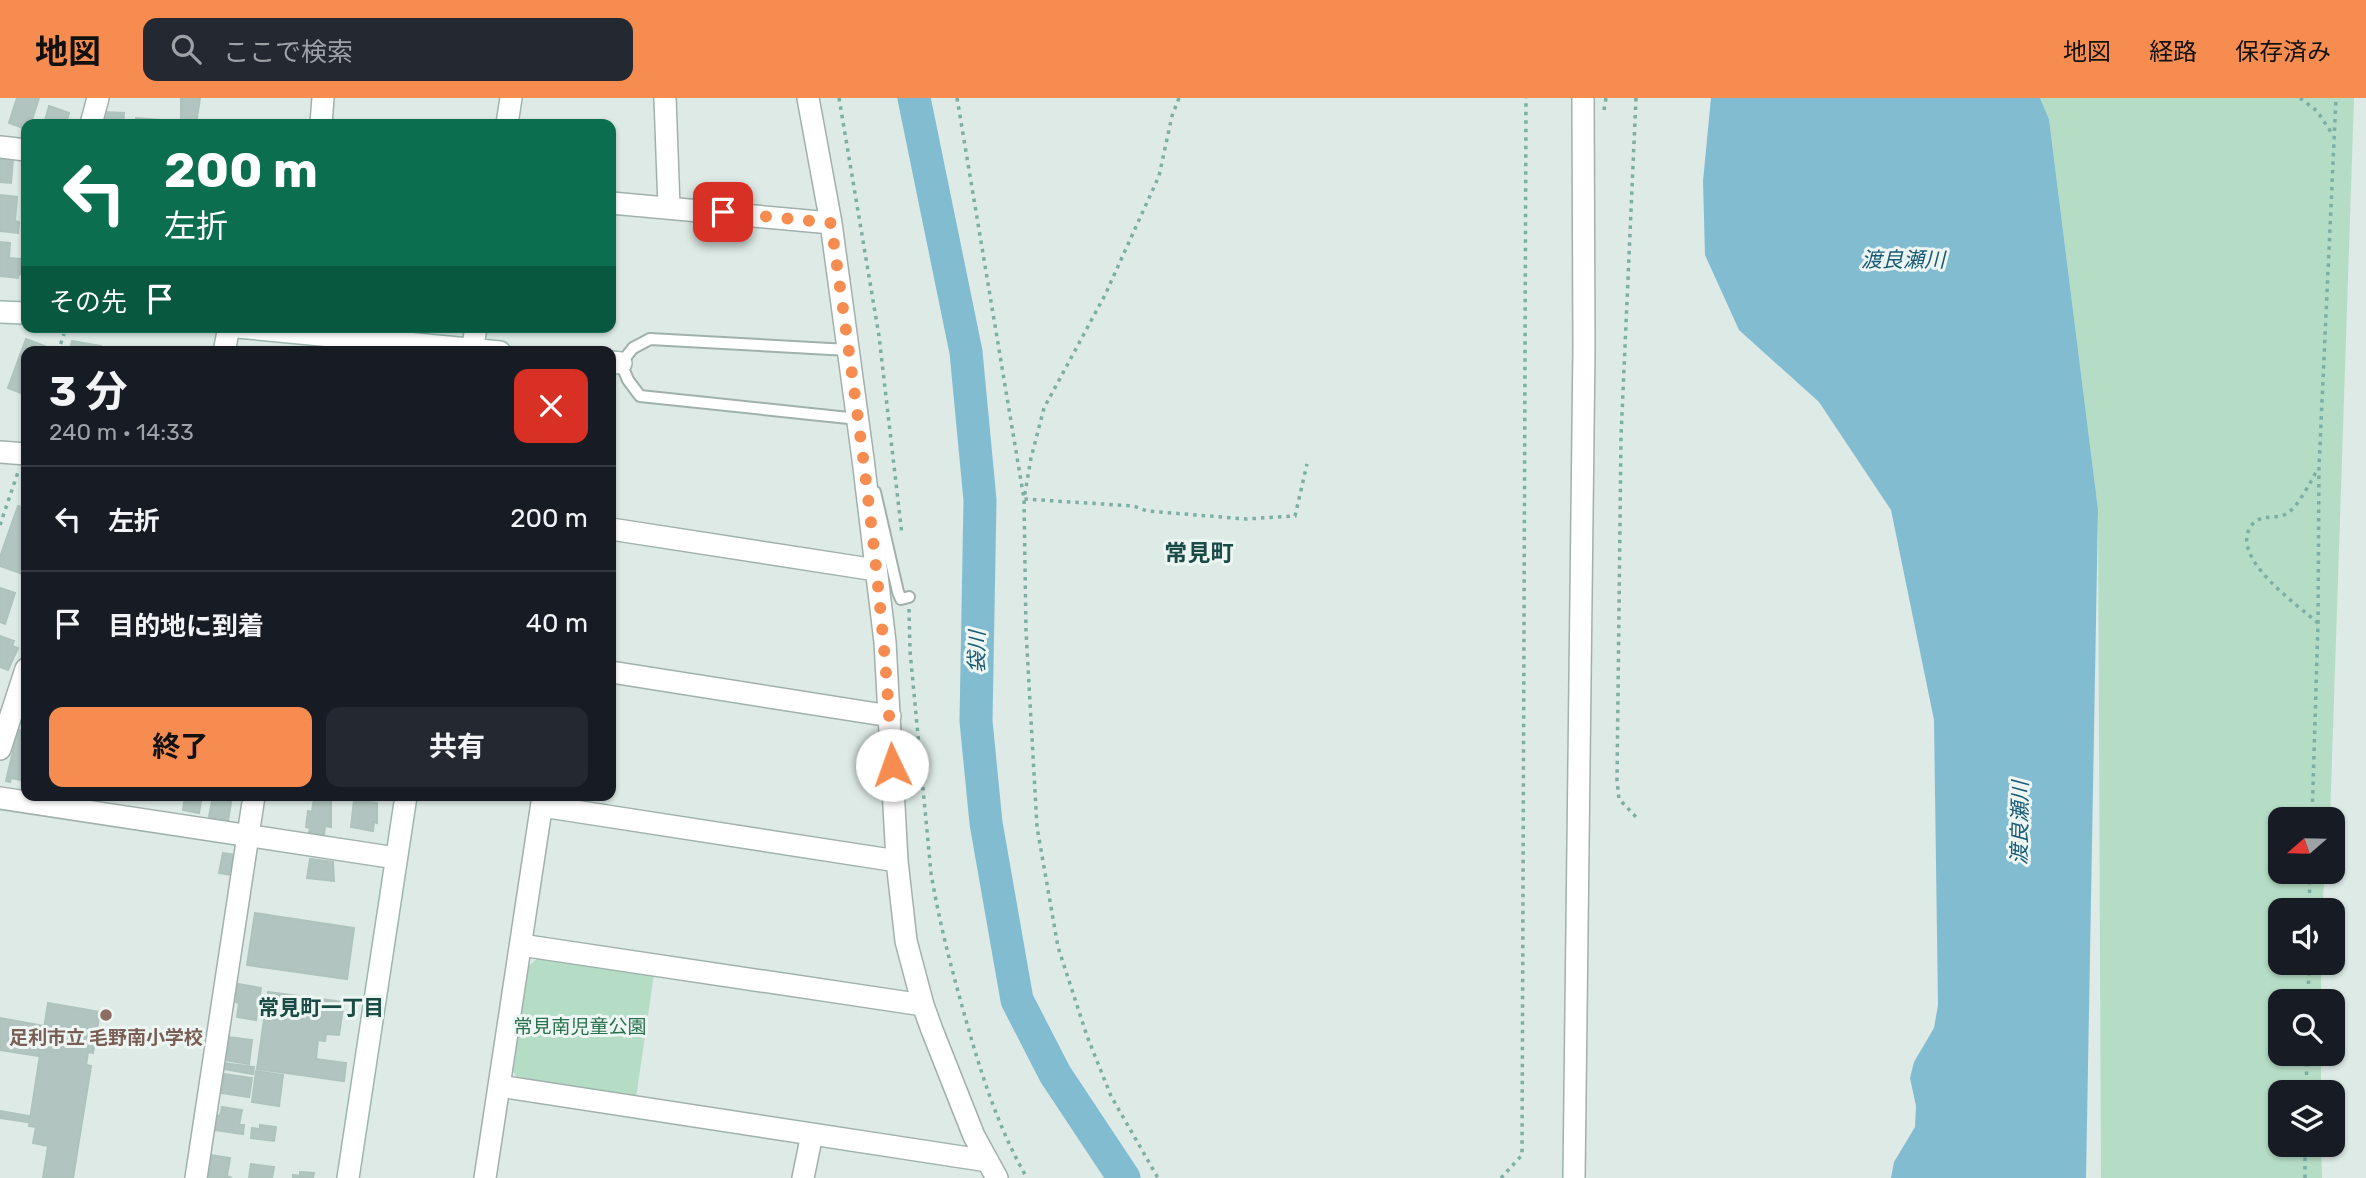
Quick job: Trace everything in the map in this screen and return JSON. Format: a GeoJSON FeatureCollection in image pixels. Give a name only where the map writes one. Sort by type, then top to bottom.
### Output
{"type":"FeatureCollection","features":[{"type":"Feature","properties":{"kind":"street"},"geometry":{"type":"LineString","coordinates":[[92,119],[98,98]]}},
{"type":"Feature","properties":{"kind":"street"},"geometry":{"type":"LineString","coordinates":[[321,119],[323,98]]}},
{"type":"Feature","properties":{"kind":"street"},"geometry":{"type":"LineString","coordinates":[[508,119],[511,98]]}},
{"type":"Feature","properties":{"kind":"street"},"geometry":{"type":"LineString","coordinates":[[665,98],[669,207]]}},
{"type":"Feature","properties":{"kind":"street"},"geometry":{"type":"LineString","coordinates":[[808,98],[831,223],[885,642],[897,861],[906,942],[923,1005],[974,1136],[993,1170]]}},
{"type":"Feature","properties":{"kind":"street"},"geometry":{"type":"LineString","coordinates":[[1574,1178],[1584,347],[1583,98]]}},
{"type":"Feature","properties":{"kind":"street"},"geometry":{"type":"LineString","coordinates":[[0,147],[21,149]]}},
{"type":"Feature","properties":{"kind":"street"},"geometry":{"type":"LineString","coordinates":[[616,203],[831,223]]}},
{"type":"Feature","properties":{"kind":"street"},"geometry":{"type":"LineString","coordinates":[[0,312],[21,313]]}},
{"type":"Feature","properties":{"kind":"street"},"geometry":{"type":"LineString","coordinates":[[319,333],[436,346]]}},
{"type":"Feature","properties":{"kind":"street"},"geometry":{"type":"LineString","coordinates":[[0,452],[21,454]]}},
{"type":"Feature","properties":{"kind":"street"},"geometry":{"type":"LineString","coordinates":[[616,530],[876,570]]}},
{"type":"Feature","properties":{"kind":"street"},"geometry":{"type":"LineString","coordinates":[[616,673],[890,716]]}},
{"type":"Feature","properties":{"kind":"street"},"geometry":{"type":"LineString","coordinates":[[0,748],[21,684]]}},
{"type":"Feature","properties":{"kind":"street"},"geometry":{"type":"LineString","coordinates":[[0,798],[21,799]]}},
{"type":"Feature","properties":{"kind":"street"},"geometry":{"type":"LineString","coordinates":[[45,801],[120,806],[247,836],[396,858]]}},
{"type":"Feature","properties":{"kind":"street"},"geometry":{"type":"LineString","coordinates":[[196,1178],[253,801]]}},
{"type":"Feature","properties":{"kind":"street"},"geometry":{"type":"LineString","coordinates":[[348,1178],[405,801]]}},
{"type":"Feature","properties":{"kind":"street"},"geometry":{"type":"LineString","coordinates":[[485,1178],[543,801],[897,861]]}},
{"type":"Feature","properties":{"kind":"street"},"geometry":{"type":"LineString","coordinates":[[521,945],[923,1005]]}},
{"type":"Feature","properties":{"kind":"street"},"geometry":{"type":"LineString","coordinates":[[499,1086],[812,1134],[993,1170]]}},
{"type":"Feature","properties":{"kind":"street"},"geometry":{"type":"LineString","coordinates":[[803,1178],[812,1134]]}},
{"type":"Feature","properties":{"kind":"lane"},"geometry":{"type":"LineString","coordinates":[[848,349],[650,339],[633,348],[616,363],[640,396],[858,419]]}},
{"type":"Feature","properties":{"kind":"lane"},"geometry":{"type":"LineString","coordinates":[[863,459],[879,502],[898,592],[901,599],[909,597]]}},
{"type":"Feature","properties":{"kind":"path"},"geometry":{"type":"LineString","coordinates":[[839,98],[878,336],[902,542]]}},
{"type":"Feature","properties":{"kind":"path"},"geometry":{"type":"LineString","coordinates":[[957,98],[1024,499],[1026,631],[1037,827],[1058,947],[1087,1036],[1111,1096],[1158,1178]]}},
{"type":"Feature","properties":{"kind":"path"},"geometry":{"type":"LineString","coordinates":[[1024,499],[1044,408],[1105,295],[1159,176],[1172,116],[1179,98]]}},
{"type":"Feature","properties":{"kind":"path"},"geometry":{"type":"LineString","coordinates":[[1501,1178],[1522,1155],[1526,98]]}},
{"type":"Feature","properties":{"kind":"path"},"geometry":{"type":"LineString","coordinates":[[1636,98],[1621,437],[1616,781],[1619,799],[1636,817]]}},
{"type":"Feature","properties":{"kind":"path"},"geometry":{"type":"LineString","coordinates":[[2300,98],[2317,111],[2335,137]]}},
{"type":"Feature","properties":{"kind":"path"},"geometry":{"type":"LineString","coordinates":[[2312,807],[2319,467],[2336,98]]}},
{"type":"Feature","properties":{"kind":"path"},"geometry":{"type":"LineString","coordinates":[[60,346],[64,334]]}},
{"type":"Feature","properties":{"kind":"path"},"geometry":{"type":"LineString","coordinates":[[1024,499],[1134,506],[1147,511],[1246,519],[1295,516],[1307,464]]}},
{"type":"Feature","properties":{"kind":"path"},"geometry":{"type":"LineString","coordinates":[[0,525],[21,465]]}},
{"type":"Feature","properties":{"kind":"path"},"geometry":{"type":"LineString","coordinates":[[2318,623],[2265,578],[2249,550],[2248,535],[2252,526],[2263,517],[2287,514],[2319,467]]}},
{"type":"Feature","properties":{"kind":"path"},"geometry":{"type":"LineString","coordinates":[[909,597],[912,678],[937,909],[946,950],[984,1080],[1001,1127],[1027,1178]]}},
{"type":"Feature","properties":{"kind":"path"},"geometry":{"type":"LineString","coordinates":[[2305,1157],[2305,1178]]}},
{"type":"Feature","properties":{"kind":"green space"},"geometry":{"type":"Polygon","coordinates":[[[2040,98],[2354,98],[2330,807],[2268,807],[2268,884],[2324,884],[2323,898],[2268,898],[2268,975],[2321,975],[2321,989],[2268,989],[2268,1066],[2321,1066],[2321,1080],[2268,1080],[2268,1157],[2321,1157],[2322,1178],[2101,1178],[2098,509],[2049,119],[2040,98]]]}},
{"type":"Feature","properties":{"kind":"green space","name":"常見南児童公園"},"geometry":{"type":"Polygon","coordinates":[[[539,957],[654,974],[636,1098],[520,1081],[510,1068],[524,970],[539,957]]]}},
{"type":"Feature","properties":{"kind":"water","name":"渡良瀬川"},"geometry":{"type":"Polygon","coordinates":[[[1711,98],[2040,98],[2049,119],[2098,509],[2086,1178],[1891,1178],[1894,1162],[1915,1127],[1916,1106],[1910,1078],[1914,1062],[1934,1028],[1938,1005],[1934,720],[1891,510],[1819,402],[1739,330],[1705,255],[1703,181],[1711,98]]]}},
{"type":"Feature","properties":{"kind":"building"},"geometry":{"type":"Polygon","coordinates":[[[17,98],[39,98],[32,119],[21,119],[21,127],[9,123],[17,98]]]}},
{"type":"Feature","properties":{"kind":"building"},"geometry":{"type":"Polygon","coordinates":[[[181,98],[200,98],[197,119],[181,119],[181,98]]]}},
{"type":"Feature","properties":{"kind":"building"},"geometry":{"type":"Polygon","coordinates":[[[49,106],[69,113],[67,119],[45,119],[49,106]]]}},
{"type":"Feature","properties":{"kind":"building"},"geometry":{"type":"Polygon","coordinates":[[[103,112],[124,113],[123,119],[102,119],[103,112]]]}},
{"type":"Feature","properties":{"kind":"building"},"geometry":{"type":"Polygon","coordinates":[[[0,157],[13,159],[11,183],[0,182],[0,157]]]}},
{"type":"Feature","properties":{"kind":"building"},"geometry":{"type":"Polygon","coordinates":[[[0,195],[17,197],[15,221],[19,222],[18,233],[0,231],[0,195]]]}},
{"type":"Feature","properties":{"kind":"building"},"geometry":{"type":"Polygon","coordinates":[[[0,242],[10,243],[9,258],[20,259],[21,274],[18,278],[0,276],[0,242]]]}},
{"type":"Feature","properties":{"kind":"building"},"geometry":{"type":"Polygon","coordinates":[[[26,339],[45,346],[23,346],[26,339]]]}},
{"type":"Feature","properties":{"kind":"building"},"geometry":{"type":"Polygon","coordinates":[[[72,341],[101,346],[71,346],[72,341]]]}},
{"type":"Feature","properties":{"kind":"building"},"geometry":{"type":"Polygon","coordinates":[[[21,353],[21,393],[8,388],[21,353]]]}},
{"type":"Feature","properties":{"kind":"building"},"geometry":{"type":"Polygon","coordinates":[[[18,506],[21,507],[21,573],[0,566],[0,557],[18,506]]]}},
{"type":"Feature","properties":{"kind":"building"},"geometry":{"type":"Polygon","coordinates":[[[0,588],[15,593],[5,624],[0,622],[0,588]]]}},
{"type":"Feature","properties":{"kind":"building"},"geometry":{"type":"Polygon","coordinates":[[[0,636],[14,641],[12,646],[18,648],[8,670],[0,667],[0,636]]]}},
{"type":"Feature","properties":{"kind":"building"},"geometry":{"type":"Polygon","coordinates":[[[18,730],[21,730],[21,780],[11,778],[10,782],[6,781],[18,730]]]}},
{"type":"Feature","properties":{"kind":"building"},"geometry":{"type":"Polygon","coordinates":[[[184,801],[201,801],[199,813],[183,810],[184,801]]]}},
{"type":"Feature","properties":{"kind":"building"},"geometry":{"type":"Polygon","coordinates":[[[212,801],[231,801],[228,821],[209,817],[212,801]]]}},
{"type":"Feature","properties":{"kind":"building"},"geometry":{"type":"Polygon","coordinates":[[[314,801],[331,801],[331,827],[325,826],[324,835],[309,833],[310,828],[306,827],[308,811],[312,812],[314,801]]]}},
{"type":"Feature","properties":{"kind":"building"},"geometry":{"type":"Polygon","coordinates":[[[354,801],[377,803],[377,823],[374,822],[373,831],[351,827],[354,801]]]}},
{"type":"Feature","properties":{"kind":"building"},"geometry":{"type":"Polygon","coordinates":[[[223,853],[236,855],[232,875],[219,873],[223,853]]]}},
{"type":"Feature","properties":{"kind":"building"},"geometry":{"type":"Polygon","coordinates":[[[310,859],[333,862],[334,881],[307,878],[310,859]]]}},
{"type":"Feature","properties":{"kind":"building"},"geometry":{"type":"Polygon","coordinates":[[[255,913],[354,928],[347,979],[247,965],[255,913]]]}},
{"type":"Feature","properties":{"kind":"building"},"geometry":{"type":"Polygon","coordinates":[[[238,984],[261,988],[256,1020],[237,1017],[238,984]]]}},
{"type":"Feature","properties":{"kind":"building"},"geometry":{"type":"Polygon","coordinates":[[[268,992],[344,1002],[339,1035],[326,1034],[325,1041],[318,1040],[316,1059],[346,1063],[344,1081],[257,1069],[268,992]]]}},
{"type":"Feature","properties":{"kind":"building"},"geometry":{"type":"Polygon","coordinates":[[[48,1003],[100,1012],[93,1053],[88,1052],[86,1065],[91,1066],[73,1178],[43,1178],[48,1146],[33,1143],[36,1127],[29,1126],[48,1003]]]}},
{"type":"Feature","properties":{"kind":"building"},"geometry":{"type":"Polygon","coordinates":[[[0,1018],[44,1026],[39,1056],[0,1050],[0,1018]]]}},
{"type":"Feature","properties":{"kind":"building"},"geometry":{"type":"Polygon","coordinates":[[[228,1037],[252,1040],[249,1064],[224,1060],[228,1037]]]}},
{"type":"Feature","properties":{"kind":"building"},"geometry":{"type":"Polygon","coordinates":[[[224,1063],[254,1067],[253,1074],[223,1069],[224,1063]]]}},
{"type":"Feature","properties":{"kind":"building"},"geometry":{"type":"Polygon","coordinates":[[[256,1071],[283,1075],[279,1106],[252,1102],[256,1071]]]}},
{"type":"Feature","properties":{"kind":"building"},"geometry":{"type":"Polygon","coordinates":[[[224,1074],[252,1078],[249,1097],[221,1093],[224,1074]]]}},
{"type":"Feature","properties":{"kind":"building"},"geometry":{"type":"Polygon","coordinates":[[[222,1107],[242,1110],[239,1125],[244,1125],[243,1134],[214,1130],[216,1115],[220,1116],[222,1107]]]}},
{"type":"Feature","properties":{"kind":"building"},"geometry":{"type":"Polygon","coordinates":[[[0,1111],[29,1116],[28,1122],[0,1118],[0,1111]]]}},
{"type":"Feature","properties":{"kind":"building"},"geometry":{"type":"Polygon","coordinates":[[[260,1125],[276,1127],[274,1141],[251,1138],[252,1128],[260,1129],[260,1125]]]}},
{"type":"Feature","properties":{"kind":"building"},"geometry":{"type":"Polygon","coordinates":[[[210,1155],[230,1158],[227,1176],[232,1178],[207,1178],[210,1155]]]}},
{"type":"Feature","properties":{"kind":"building"},"geometry":{"type":"Polygon","coordinates":[[[251,1164],[274,1167],[272,1178],[249,1178],[251,1164]]]}},
{"type":"Feature","properties":{"kind":"building"},"geometry":{"type":"Polygon","coordinates":[[[300,1172],[314,1173],[313,1178],[293,1178],[293,1175],[300,1176],[300,1172]]]}},
{"type":"Feature","properties":{"kind":"waterway","name":"袋川"},"geometry":{"type":"LineString","coordinates":[[914,98],[966,352],[980,500],[976,721],[986,823],[1017,1000],[1055,1074],[1124,1178]]}},
{"type":"Feature","properties":{"kind":"place","name":"足利市立 毛野南小学校"},"geometry":{"type":"Point","coordinates":[106,1015]}},
{"type":"Feature","properties":{"kind":"district","name":"常見町"},"geometry":{"type":"Point","coordinates":[1199,553]}},
{"type":"Feature","properties":{"kind":"district","name":"常見町一丁目"},"geometry":{"type":"Point","coordinates":[321,1008]}},
{"type":"Feature","properties":{"kind":"route"},"geometry":{"type":"LineString","coordinates":[[723,212],[831,223],[885,642],[892,765]]}}]}
